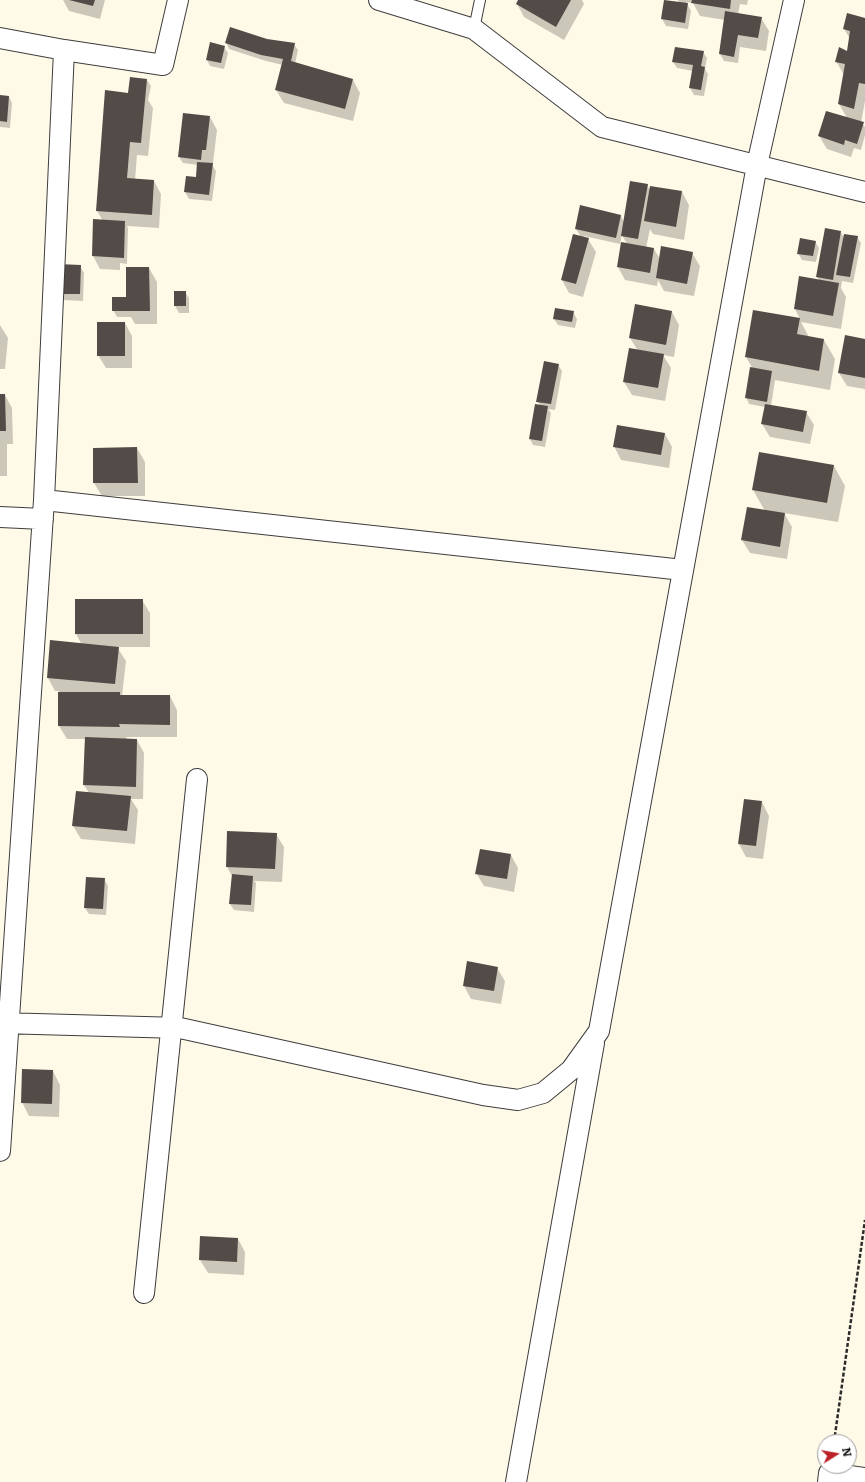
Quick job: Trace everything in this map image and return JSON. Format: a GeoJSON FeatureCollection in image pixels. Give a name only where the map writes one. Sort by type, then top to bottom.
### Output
{"type":"FeatureCollection","features":[{"type":"Feature","properties":{"kind":"street"},"geometry":{"type":"LineString","coordinates":[[0,38],[64,50],[164,64],[178,0]]}},
{"type":"Feature","properties":{"kind":"street"},"geometry":{"type":"LineString","coordinates":[[379,0],[474,29],[602,127],[865,192]]}},
{"type":"Feature","properties":{"kind":"street"},"geometry":{"type":"LineString","coordinates":[[5,1023],[180,1028],[483,1095],[518,1100],[543,1093],[571,1070],[599,1031],[757,165],[794,0]]}},
{"type":"Feature","properties":{"kind":"street"},"geometry":{"type":"LineString","coordinates":[[0,1151],[5,1023],[44,510],[64,50]]}},
{"type":"Feature","properties":{"kind":"street"},"geometry":{"type":"LineString","coordinates":[[0,517],[44,510],[683,570]]}},
{"type":"Feature","properties":{"kind":"street"},"geometry":{"type":"LineString","coordinates":[[144,1293],[197,779]]}},
{"type":"Feature","properties":{"kind":"street"},"geometry":{"type":"LineString","coordinates":[[516,1482],[595,1037]]}},
{"type":"Feature","properties":{"kind":"street"},"geometry":{"type":"LineString","coordinates":[[828,1482],[829,1473],[865,1478]]}},
{"type":"Feature","properties":{"kind":"lane"},"geometry":{"type":"LineString","coordinates":[[474,29],[480,0]]}},
{"type":"Feature","properties":{"kind":"path"},"geometry":{"type":"LineString","coordinates":[[835,1434],[865,1220]]}},
{"type":"Feature","properties":{"kind":"building"},"geometry":{"type":"Polygon","coordinates":[[[69,0],[95,0],[93,6],[69,0]]]}},
{"type":"Feature","properties":{"kind":"building"},"geometry":{"type":"Polygon","coordinates":[[[518,0],[571,0],[556,27],[516,4],[518,0]]]}},
{"type":"Feature","properties":{"kind":"building"},"geometry":{"type":"Polygon","coordinates":[[[664,0],[688,3],[685,23],[661,19],[664,0]]]}},
{"type":"Feature","properties":{"kind":"building"},"geometry":{"type":"Polygon","coordinates":[[[692,0],[731,0],[730,9],[691,3],[692,0]]]}},
{"type":"Feature","properties":{"kind":"building"},"geometry":{"type":"Polygon","coordinates":[[[725,11],[762,17],[758,38],[738,35],[734,57],[719,54],[725,11]]]}},
{"type":"Feature","properties":{"kind":"building"},"geometry":{"type":"Polygon","coordinates":[[[847,13],[865,18],[865,84],[859,83],[854,109],[838,104],[845,64],[835,62],[839,47],[847,51],[850,31],[843,29],[847,13]]]}},
{"type":"Feature","properties":{"kind":"building"},"geometry":{"type":"Polygon","coordinates":[[[230,27],[267,39],[295,43],[291,61],[353,79],[345,109],[275,90],[283,59],[261,55],[225,43],[230,27]]]}},
{"type":"Feature","properties":{"kind":"building"},"geometry":{"type":"Polygon","coordinates":[[[210,42],[225,46],[221,63],[206,60],[210,42]]]}},
{"type":"Feature","properties":{"kind":"building"},"geometry":{"type":"Polygon","coordinates":[[[675,47],[704,51],[701,66],[705,67],[701,90],[689,88],[693,65],[672,62],[675,47]]]}},
{"type":"Feature","properties":{"kind":"building"},"geometry":{"type":"Polygon","coordinates":[[[130,77],[147,79],[141,143],[130,142],[127,178],[154,180],[152,215],[96,211],[105,90],[128,93],[130,77]]]}},
{"type":"Feature","properties":{"kind":"building"},"geometry":{"type":"Polygon","coordinates":[[[0,95],[9,96],[7,122],[0,121],[0,95]]]}},
{"type":"Feature","properties":{"kind":"building"},"geometry":{"type":"Polygon","coordinates":[[[826,111],[864,122],[857,144],[845,140],[844,145],[818,136],[826,111]]]}},
{"type":"Feature","properties":{"kind":"building"},"geometry":{"type":"Polygon","coordinates":[[[183,113],[210,116],[206,150],[202,150],[201,160],[178,157],[183,113]]]}},
{"type":"Feature","properties":{"kind":"building"},"geometry":{"type":"Polygon","coordinates":[[[197,162],[213,163],[209,195],[184,192],[186,176],[196,177],[197,162]]]}},
{"type":"Feature","properties":{"kind":"building"},"geometry":{"type":"Polygon","coordinates":[[[630,181],[648,184],[638,239],[621,236],[630,181]]]}},
{"type":"Feature","properties":{"kind":"building"},"geometry":{"type":"Polygon","coordinates":[[[650,186],[682,191],[676,227],[644,221],[650,186]]]}},
{"type":"Feature","properties":{"kind":"building"},"geometry":{"type":"Polygon","coordinates":[[[580,205],[621,215],[616,238],[575,229],[580,205]]]}},
{"type":"Feature","properties":{"kind":"building"},"geometry":{"type":"Polygon","coordinates":[[[93,219],[125,221],[124,258],[92,256],[93,219]]]}},
{"type":"Feature","properties":{"kind":"building"},"geometry":{"type":"Polygon","coordinates":[[[825,228],[841,231],[833,280],[816,277],[825,228]]]}},
{"type":"Feature","properties":{"kind":"building"},"geometry":{"type":"Polygon","coordinates":[[[573,234],[589,238],[576,284],[561,280],[573,234]]]}},
{"type":"Feature","properties":{"kind":"building"},"geometry":{"type":"Polygon","coordinates":[[[844,234],[858,236],[850,277],[836,275],[844,234]]]}},
{"type":"Feature","properties":{"kind":"building"},"geometry":{"type":"Polygon","coordinates":[[[800,238],[816,241],[813,256],[797,254],[800,238]]]}},
{"type":"Feature","properties":{"kind":"building"},"geometry":{"type":"Polygon","coordinates":[[[621,242],[654,248],[650,273],[617,267],[621,242]]]}},
{"type":"Feature","properties":{"kind":"building"},"geometry":{"type":"Polygon","coordinates":[[[661,246],[693,252],[687,284],[656,278],[661,246]]]}},
{"type":"Feature","properties":{"kind":"building"},"geometry":{"type":"Polygon","coordinates":[[[58,264],[81,265],[80,294],[57,294],[58,264]]]}},
{"type":"Feature","properties":{"kind":"building"},"geometry":{"type":"Polygon","coordinates":[[[126,267],[149,267],[150,311],[112,311],[112,297],[126,297],[126,267]]]}},
{"type":"Feature","properties":{"kind":"building"},"geometry":{"type":"Polygon","coordinates":[[[799,276],[839,283],[833,316],[794,309],[799,276]]]}},
{"type":"Feature","properties":{"kind":"building"},"geometry":{"type":"Polygon","coordinates":[[[174,291],[186,291],[186,306],[174,306],[174,291]]]}},
{"type":"Feature","properties":{"kind":"building"},"geometry":{"type":"Polygon","coordinates":[[[635,304],[672,311],[666,345],[629,338],[635,304]]]}},
{"type":"Feature","properties":{"kind":"building"},"geometry":{"type":"Polygon","coordinates":[[[555,308],[574,311],[572,322],[553,319],[555,308]]]}},
{"type":"Feature","properties":{"kind":"building"},"geometry":{"type":"Polygon","coordinates":[[[753,310],[800,318],[797,334],[824,339],[819,371],[745,357],[753,310]]]}},
{"type":"Feature","properties":{"kind":"building"},"geometry":{"type":"Polygon","coordinates":[[[97,322],[125,322],[125,356],[97,356],[97,322]]]}},
{"type":"Feature","properties":{"kind":"building"},"geometry":{"type":"Polygon","coordinates":[[[845,335],[865,339],[865,378],[838,373],[845,335]]]}},
{"type":"Feature","properties":{"kind":"building"},"geometry":{"type":"Polygon","coordinates":[[[629,348],[664,354],[658,388],[623,382],[629,348]]]}},
{"type":"Feature","properties":{"kind":"building"},"geometry":{"type":"Polygon","coordinates":[[[544,361],[559,364],[551,404],[536,402],[544,361]]]}},
{"type":"Feature","properties":{"kind":"building"},"geometry":{"type":"Polygon","coordinates":[[[750,367],[772,371],[767,402],[745,398],[750,367]]]}},
{"type":"Feature","properties":{"kind":"building"},"geometry":{"type":"Polygon","coordinates":[[[0,394],[5,394],[6,431],[0,431],[0,394]]]}},
{"type":"Feature","properties":{"kind":"building"},"geometry":{"type":"Polygon","coordinates":[[[535,404],[548,406],[542,441],[529,439],[535,404]]]}},
{"type":"Feature","properties":{"kind":"building"},"geometry":{"type":"Polygon","coordinates":[[[765,404],[807,411],[803,432],[761,424],[765,404]]]}},
{"type":"Feature","properties":{"kind":"building"},"geometry":{"type":"Polygon","coordinates":[[[617,425],[665,433],[661,455],[613,447],[617,425]]]}},
{"type":"Feature","properties":{"kind":"building"},"geometry":{"type":"Polygon","coordinates":[[[137,447],[138,483],[93,483],[93,448],[137,447]]]}},
{"type":"Feature","properties":{"kind":"building"},"geometry":{"type":"Polygon","coordinates":[[[759,452],[834,465],[827,503],[752,490],[759,452]]]}},
{"type":"Feature","properties":{"kind":"building"},"geometry":{"type":"Polygon","coordinates":[[[747,507],[785,513],[780,547],[741,540],[747,507]]]}},
{"type":"Feature","properties":{"kind":"building"},"geometry":{"type":"Polygon","coordinates":[[[75,599],[143,599],[143,634],[75,634],[75,599]]]}},
{"type":"Feature","properties":{"kind":"building"},"geometry":{"type":"Polygon","coordinates":[[[50,640],[119,647],[115,684],[47,678],[50,640]]]}},
{"type":"Feature","properties":{"kind":"building"},"geometry":{"type":"Polygon","coordinates":[[[58,692],[120,692],[120,695],[170,695],[170,725],[119,724],[120,727],[58,726],[58,692]]]}},
{"type":"Feature","properties":{"kind":"building"},"geometry":{"type":"Polygon","coordinates":[[[85,737],[137,739],[136,787],[83,785],[85,737]]]}},
{"type":"Feature","properties":{"kind":"building"},"geometry":{"type":"Polygon","coordinates":[[[76,791],[131,796],[127,831],[72,826],[76,791]]]}},
{"type":"Feature","properties":{"kind":"building"},"geometry":{"type":"Polygon","coordinates":[[[744,799],[762,801],[756,846],[738,844],[744,799]]]}},
{"type":"Feature","properties":{"kind":"building"},"geometry":{"type":"Polygon","coordinates":[[[227,831],[277,833],[275,869],[226,867],[227,831]]]}},
{"type":"Feature","properties":{"kind":"building"},"geometry":{"type":"Polygon","coordinates":[[[480,849],[511,854],[507,879],[475,874],[480,849]]]}},
{"type":"Feature","properties":{"kind":"building"},"geometry":{"type":"Polygon","coordinates":[[[232,874],[253,876],[251,905],[229,904],[232,874]]]}},
{"type":"Feature","properties":{"kind":"building"},"geometry":{"type":"Polygon","coordinates":[[[86,877],[105,878],[103,909],[84,908],[86,877]]]}},
{"type":"Feature","properties":{"kind":"building"},"geometry":{"type":"Polygon","coordinates":[[[467,961],[498,967],[494,991],[463,986],[467,961]]]}},
{"type":"Feature","properties":{"kind":"building"},"geometry":{"type":"Polygon","coordinates":[[[22,1069],[53,1070],[52,1104],[21,1103],[22,1069]]]}},
{"type":"Feature","properties":{"kind":"building"},"geometry":{"type":"Polygon","coordinates":[[[200,1236],[238,1238],[237,1262],[199,1260],[200,1236]]]}}]}
